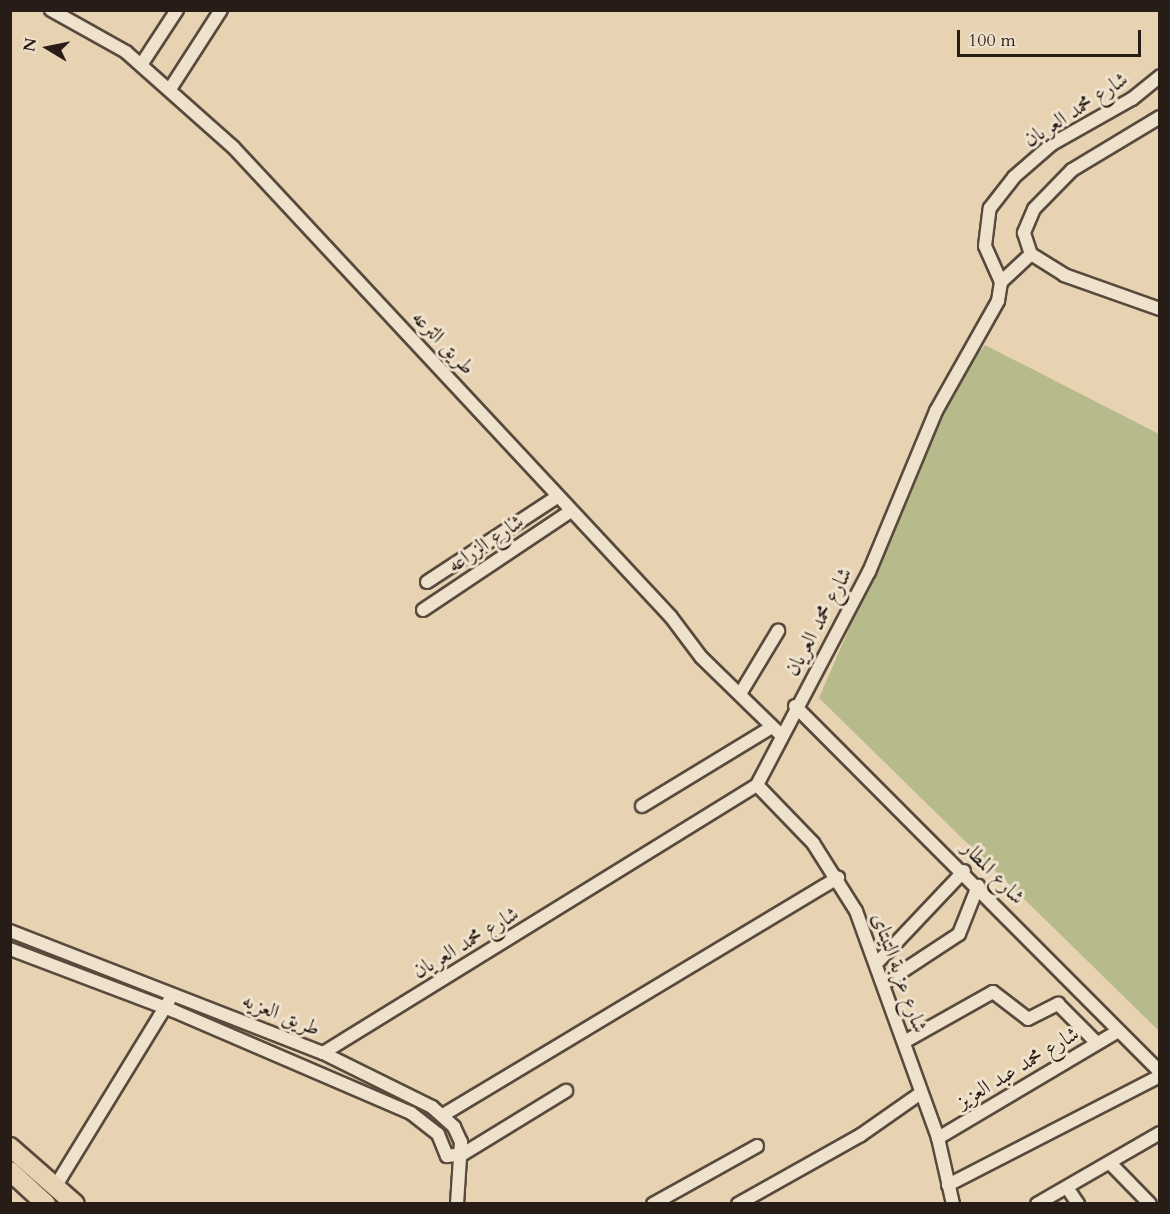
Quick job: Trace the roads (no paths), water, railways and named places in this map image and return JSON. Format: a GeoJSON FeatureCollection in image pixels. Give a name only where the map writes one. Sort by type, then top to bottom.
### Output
{"type":"FeatureCollection","features":[{"type":"Feature","properties":{"kind":"highway"},"geometry":{"type":"LineString","coordinates":[[10,1147],[75,1203]]}},
{"type":"Feature","properties":{"kind":"highway"},"geometry":{"type":"LineString","coordinates":[[10,1171],[46,1203]]}},
{"type":"Feature","properties":{"kind":"street","name":"طريق الترعه"},"geometry":{"type":"LineString","coordinates":[[51,10],[82,24],[141,65],[234,147],[776,731]]}},
{"type":"Feature","properties":{"kind":"street"},"geometry":{"type":"LineString","coordinates":[[141,65],[177,10]]}},
{"type":"Feature","properties":{"kind":"street"},"geometry":{"type":"LineString","coordinates":[[170,89],[221,10]]}},
{"type":"Feature","properties":{"kind":"street","name":"شارع محمد العريان"},"geometry":{"type":"LineString","coordinates":[[323,1053],[757,785],[776,731],[795,706],[868,572],[928,426],[992,314],[1003,280],[984,235],[1002,192],[1052,144],[1132,99],[1160,76]]}},
{"type":"Feature","properties":{"kind":"street"},"geometry":{"type":"LineString","coordinates":[[1028,257],[1024,233],[1027,220],[1046,193],[1072,170],[1160,117]]}},
{"type":"Feature","properties":{"kind":"street"},"geometry":{"type":"LineString","coordinates":[[1003,280],[1028,257]]}},
{"type":"Feature","properties":{"kind":"street"},"geometry":{"type":"LineString","coordinates":[[1028,257],[1082,284],[1160,309]]}},
{"type":"Feature","properties":{"kind":"street"},"geometry":{"type":"LineString","coordinates":[[427,582],[557,497]]}},
{"type":"Feature","properties":{"kind":"street","name":"شارع الزراعه"},"geometry":{"type":"LineString","coordinates":[[423,610],[571,511]]}},
{"type":"Feature","properties":{"kind":"street"},"geometry":{"type":"LineString","coordinates":[[740,694],[778,631]]}},
{"type":"Feature","properties":{"kind":"street","name":"شارع المطار"},"geometry":{"type":"LineString","coordinates":[[795,706],[964,871],[1160,1074]]}},
{"type":"Feature","properties":{"kind":"street"},"geometry":{"type":"LineString","coordinates":[[642,806],[776,731]]}},
{"type":"Feature","properties":{"kind":"street","name":"شارع عزبة التيتاى"},"geometry":{"type":"LineString","coordinates":[[757,785],[813,843],[838,878],[876,964],[938,1138],[953,1203]]}},
{"type":"Feature","properties":{"kind":"street"},"geometry":{"type":"LineString","coordinates":[[876,964],[964,871]]}},
{"type":"Feature","properties":{"kind":"street"},"geometry":{"type":"LineString","coordinates":[[457,1203],[463,1154],[454,1127],[443,1115],[838,878]]}},
{"type":"Feature","properties":{"kind":"street"},"geometry":{"type":"LineString","coordinates":[[883,984],[960,934],[978,886]]}},
{"type":"Feature","properties":{"kind":"street","name":"طريق العزيه"},"geometry":{"type":"LineString","coordinates":[[10,931],[323,1053],[443,1115]]}},
{"type":"Feature","properties":{"kind":"street","name":"طريق العزيه"},"geometry":{"type":"LineString","coordinates":[[10,949],[165,1007],[411,1113],[438,1134],[447,1156],[463,1154]]}},
{"type":"Feature","properties":{"kind":"street"},"geometry":{"type":"LineString","coordinates":[[904,1042],[993,992],[1028,1019],[1058,1004],[1097,1043]]}},
{"type":"Feature","properties":{"kind":"street"},"geometry":{"type":"LineString","coordinates":[[55,1187],[173,993]]}},
{"type":"Feature","properties":{"kind":"street","name":"شارع محمد عبد العزيز"},"geometry":{"type":"LineString","coordinates":[[938,1138],[1118,1031]]}},
{"type":"Feature","properties":{"kind":"street"},"geometry":{"type":"LineString","coordinates":[[948,1185],[1160,1074]]}},
{"type":"Feature","properties":{"kind":"street"},"geometry":{"type":"LineString","coordinates":[[463,1154],[566,1090]]}},
{"type":"Feature","properties":{"kind":"street"},"geometry":{"type":"LineString","coordinates":[[738,1203],[861,1135],[921,1093]]}},
{"type":"Feature","properties":{"kind":"street"},"geometry":{"type":"LineString","coordinates":[[1037,1203],[1068,1189],[1158,1137]]}},
{"type":"Feature","properties":{"kind":"street"},"geometry":{"type":"LineString","coordinates":[[653,1203],[757,1146]]}},
{"type":"Feature","properties":{"kind":"street"},"geometry":{"type":"LineString","coordinates":[[1110,1163],[1149,1203]]}},
{"type":"Feature","properties":{"kind":"street"},"geometry":{"type":"LineString","coordinates":[[1068,1189],[1078,1203]]}}]}
